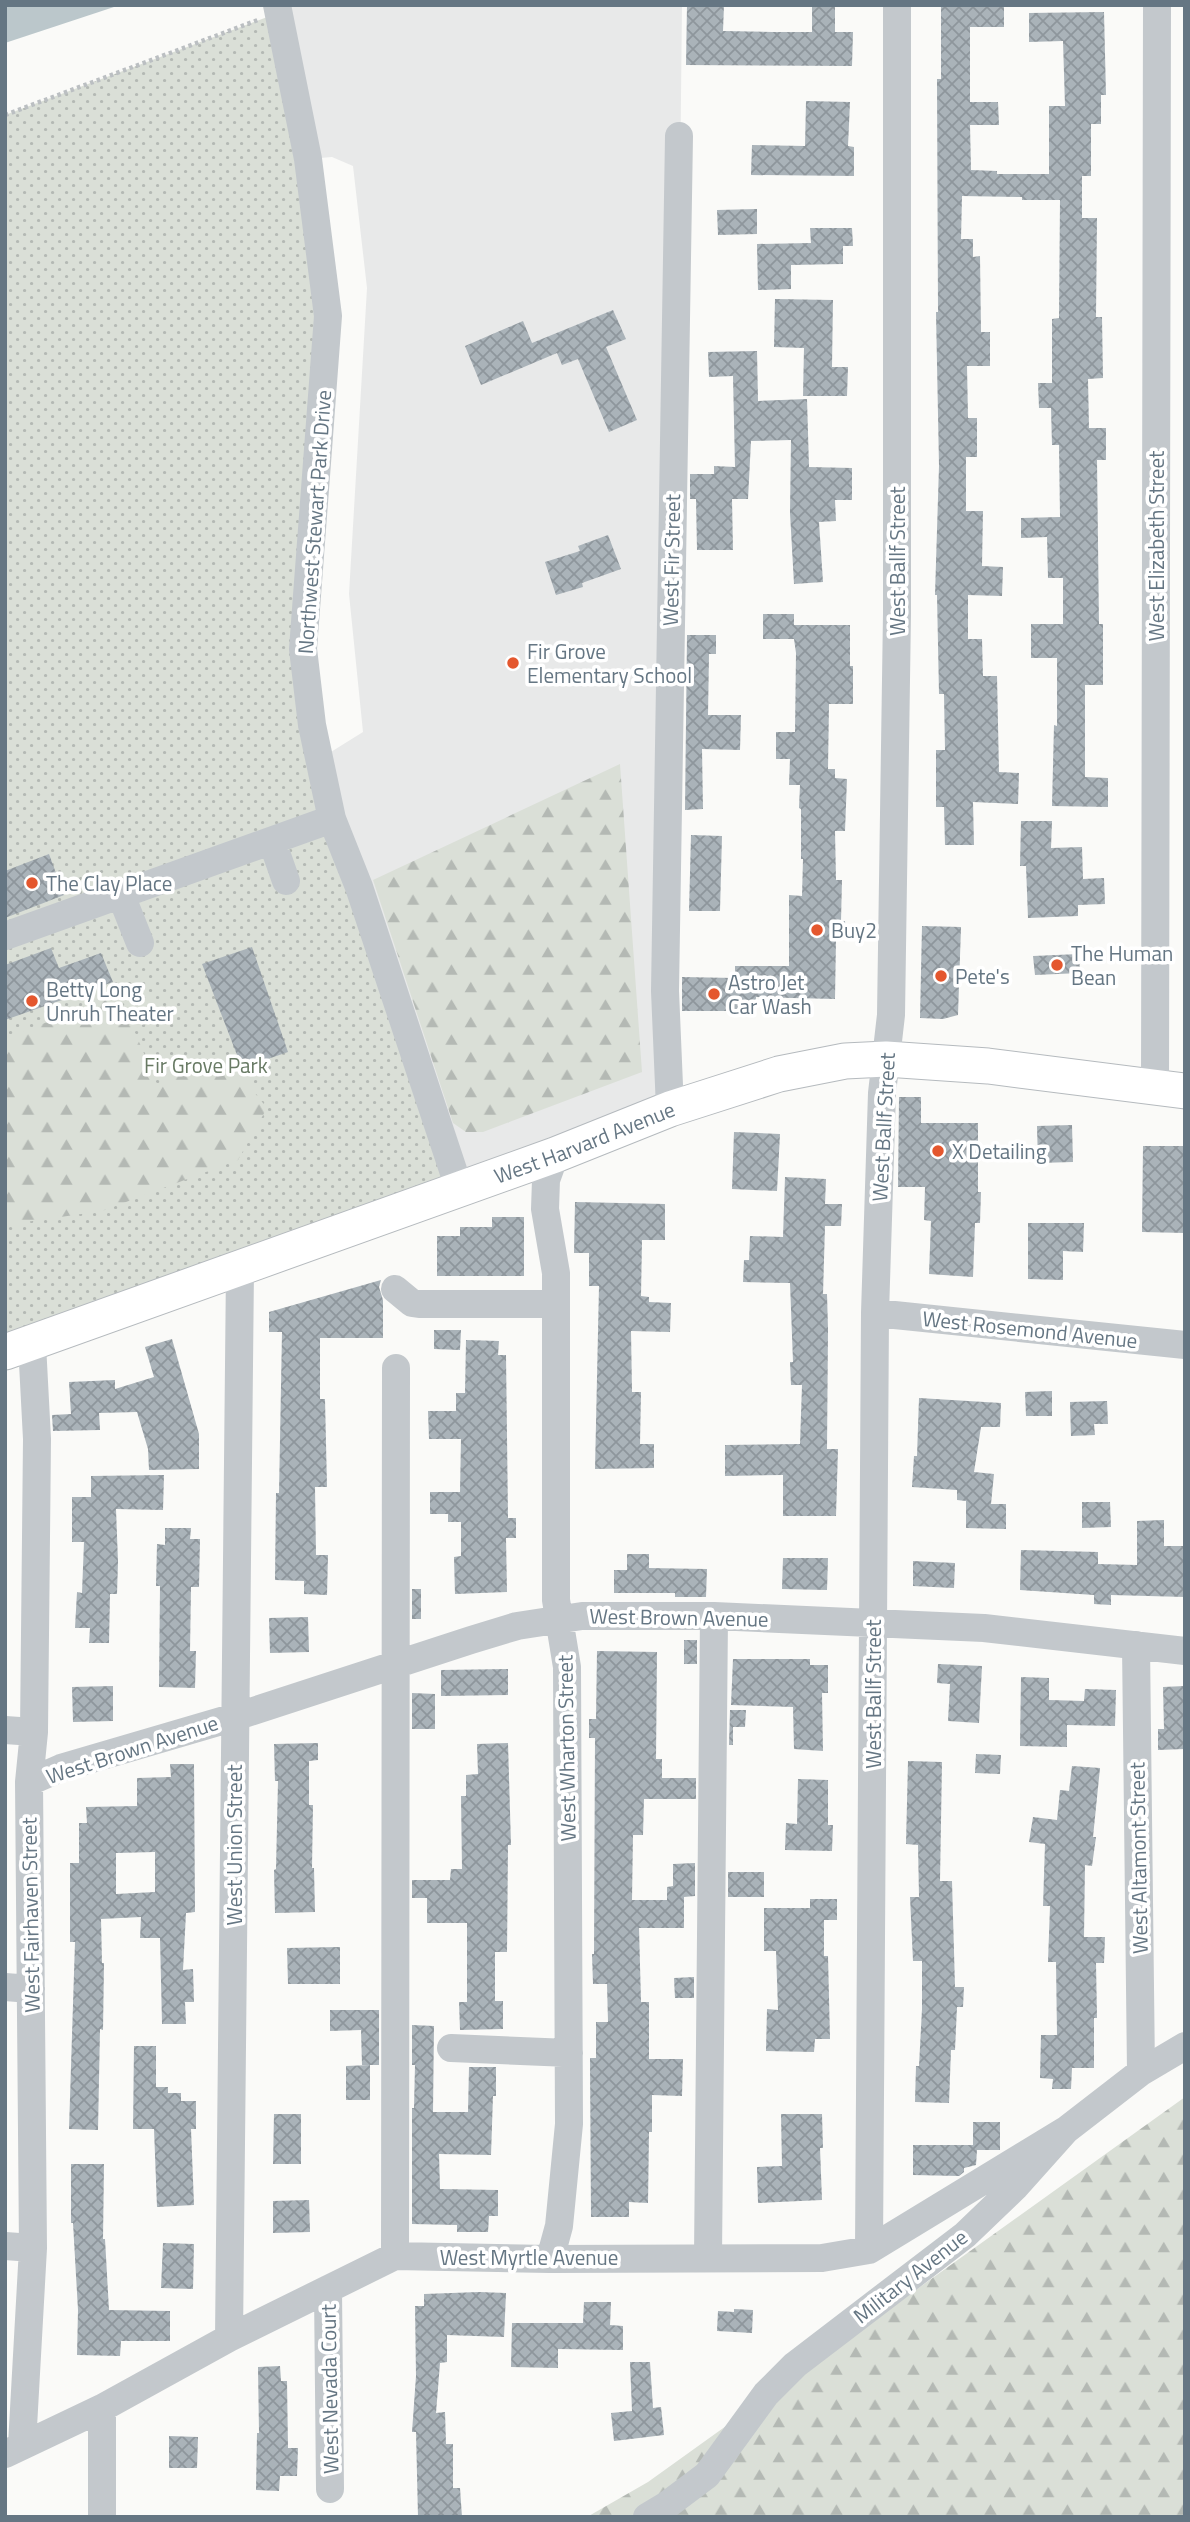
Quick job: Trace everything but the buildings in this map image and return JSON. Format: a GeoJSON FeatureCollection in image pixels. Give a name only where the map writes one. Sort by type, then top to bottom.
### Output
{"type":"FeatureCollection","features":[{"type":"Feature","properties":{"kind":"main road","name":"West Harvard Avenue"},"geometry":{"type":"LineString","coordinates":[[18,1348],[555,1155],[670,1110],[779,1074],[845,1061],[886,1059],[988,1066],[1170,1089]]}},
{"type":"Feature","properties":{"kind":"street","name":"West Ballf Street"},"geometry":{"type":"LineString","coordinates":[[869,2250],[875,1313],[882,1093],[891,1015],[897,613],[897,5]]}},
{"type":"Feature","properties":{"kind":"street","name":"West Elizabeth Street"},"geometry":{"type":"LineString","coordinates":[[1157,5],[1170,1089]]}},
{"type":"Feature","properties":{"kind":"street","name":"Northwest Stewart Park Drive"},"geometry":{"type":"LineString","coordinates":[[277,9],[308,159],[328,316],[303,649],[312,725],[332,819],[359,887],[458,1188]]}},
{"type":"Feature","properties":{"kind":"street","name":"West Fir Street"},"geometry":{"type":"LineString","coordinates":[[670,1110],[665,991],[679,136]]}},
{"type":"Feature","properties":{"kind":"street"},"geometry":{"type":"LineString","coordinates":[[5,936],[332,819]]}},
{"type":"Feature","properties":{"kind":"street"},"geometry":{"type":"LineString","coordinates":[[272,841],[286,881]]}},
{"type":"Feature","properties":{"kind":"street"},"geometry":{"type":"LineString","coordinates":[[121,895],[140,943]]}},
{"type":"Feature","properties":{"kind":"street","name":"West Wharton Street"},"geometry":{"type":"LineString","coordinates":[[550,2259],[559,2226],[569,2124],[567,1667],[556,1601],[556,1272],[545,1209],[546,1180],[555,1155]]}},
{"type":"Feature","properties":{"kind":"street","name":"West Union Street"},"geometry":{"type":"LineString","coordinates":[[229,2338],[240,1268]]}},
{"type":"Feature","properties":{"kind":"street"},"geometry":{"type":"LineString","coordinates":[[395,1289],[412,1303],[419,1304],[556,1304]]}},
{"type":"Feature","properties":{"kind":"street","name":"West Rosemond Avenue"},"geometry":{"type":"LineString","coordinates":[[875,1313],[1185,1345]]}},
{"type":"Feature","properties":{"kind":"street","name":"West Fairhaven Street"},"geometry":{"type":"LineString","coordinates":[[14,2449],[33,2248],[18,1988],[34,1732],[37,1438],[18,1348]]}},
{"type":"Feature","properties":{"kind":"street"},"geometry":{"type":"LineString","coordinates":[[395,2256],[396,1368]]}},
{"type":"Feature","properties":{"kind":"street","name":"West Brown Avenue"},"geometry":{"type":"LineString","coordinates":[[29,1782],[61,1768],[235,1717],[517,1626],[559,1619],[622,1614],[984,1628],[1185,1651]]}},
{"type":"Feature","properties":{"kind":"street"},"geometry":{"type":"LineString","coordinates":[[708,2257],[714,1616]]}},
{"type":"Feature","properties":{"kind":"street","name":"West Altamont Street"},"geometry":{"type":"LineString","coordinates":[[1136,1645],[1141,2072]]}},
{"type":"Feature","properties":{"kind":"street"},"geometry":{"type":"LineString","coordinates":[[5,1730],[34,1732]]}},
{"type":"Feature","properties":{"kind":"street","name":"Military Avenue"},"geometry":{"type":"LineString","coordinates":[[647,2517],[707,2475],[766,2394],[795,2365],[965,2235],[1015,2187],[1066,2130],[1141,2072],[1185,2046]]}},
{"type":"Feature","properties":{"kind":"street"},"geometry":{"type":"LineString","coordinates":[[451,2048],[569,2053]]}},
{"type":"Feature","properties":{"kind":"street","name":"West Myrtle Avenue"},"geometry":{"type":"LineString","coordinates":[[14,2449],[102,2407],[229,2338],[395,2256],[550,2259],[822,2258],[869,2250],[1066,2130]]}},
{"type":"Feature","properties":{"kind":"street"},"geometry":{"type":"LineString","coordinates":[[5,2246],[33,2248]]}},
{"type":"Feature","properties":{"kind":"street","name":"West Nevada Court"},"geometry":{"type":"LineString","coordinates":[[328,2290],[330,2489]]}},
{"type":"Feature","properties":{"kind":"street"},"geometry":{"type":"LineString","coordinates":[[102,2407],[102,2517]]}},
{"type":"Feature","properties":{"kind":"path"},"geometry":{"type":"LineString","coordinates":[[5,115],[277,9]]}},
{"type":"Feature","properties":{"kind":"shaded area"},"geometry":{"type":"Polygon","coordinates":[[[5,5],[120,5],[5,43],[5,5]]]}},
{"type":"Feature","properties":{"kind":"shaded area","name":"Fir Grove Elementary School"},"geometry":{"type":"Polygon","coordinates":[[[275,5],[682,5],[670,1109],[459,1188],[318,760],[363,732],[349,594],[367,288],[353,166],[332,157],[308,159],[275,5]]]}},
{"type":"Feature","properties":{"kind":"green space","name":"Fir Grove Park"},"geometry":{"type":"Polygon","coordinates":[[[278,13],[328,316],[308,693],[459,1188],[5,1349],[5,115],[278,13]]]}},
{"type":"Feature","properties":{"kind":"green space"},"geometry":{"type":"Polygon","coordinates":[[[620,764],[642,1072],[483,1132],[466,1132],[453,1123],[373,880],[620,764]]]}},
{"type":"Feature","properties":{"kind":"green space"},"geometry":{"type":"Polygon","coordinates":[[[119,995],[157,1084],[224,1055],[267,1108],[238,1160],[102,1211],[5,1225],[5,1038],[119,995]]]}},
{"type":"Feature","properties":{"kind":"green space"},"geometry":{"type":"Polygon","coordinates":[[[1185,2097],[1185,2517],[587,2517],[648,2482],[1185,2097]]]}},
{"type":"Feature","properties":{"kind":"place","name":"Fir Grove Elementary School"},"geometry":{"type":"Point","coordinates":[513,663]}},
{"type":"Feature","properties":{"kind":"place","name":"The Clay Place"},"geometry":{"type":"Point","coordinates":[32,883]}},
{"type":"Feature","properties":{"kind":"place","name":"Buy2"},"geometry":{"type":"Point","coordinates":[817,930]}},
{"type":"Feature","properties":{"kind":"place","name":"The Human Bean"},"geometry":{"type":"Point","coordinates":[1057,965]}},
{"type":"Feature","properties":{"kind":"place","name":"Pete's"},"geometry":{"type":"Point","coordinates":[941,976]}},
{"type":"Feature","properties":{"kind":"place","name":"Astro Jet Car Wash"},"geometry":{"type":"Point","coordinates":[714,994]}},
{"type":"Feature","properties":{"kind":"place","name":"Betty Long Unruh Theater"},"geometry":{"type":"Point","coordinates":[32,1001]}},
{"type":"Feature","properties":{"kind":"place","name":"X Detailing"},"geometry":{"type":"Point","coordinates":[938,1151]}}]}
